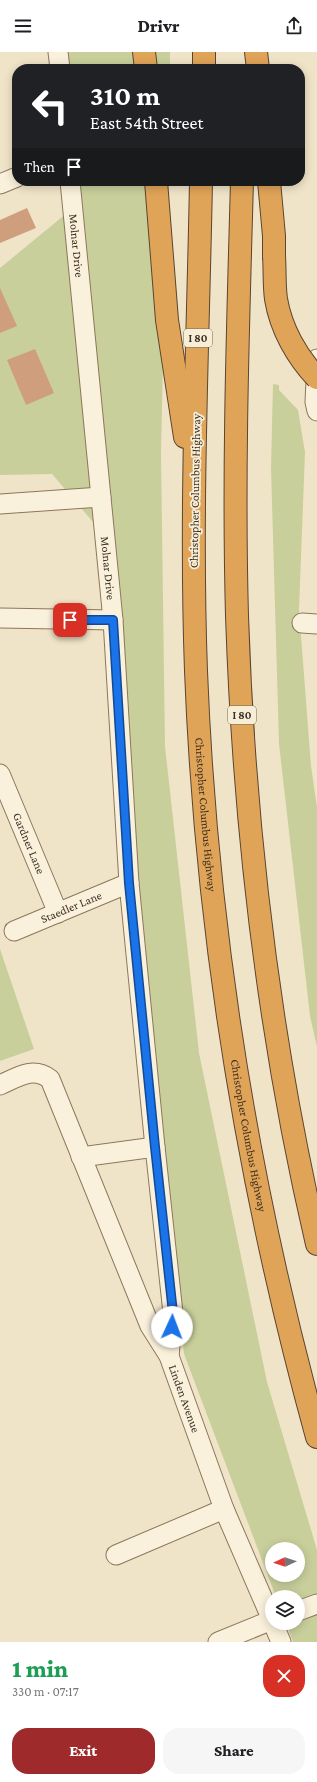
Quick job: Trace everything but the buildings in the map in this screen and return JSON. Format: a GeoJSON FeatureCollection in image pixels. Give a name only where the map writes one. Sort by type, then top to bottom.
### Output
{"type":"FeatureCollection","features":[{"type":"Feature","properties":{"kind":"highway"},"geometry":{"type":"LineString","coordinates":[[146,52],[147,64]]}},
{"type":"Feature","properties":{"kind":"highway"},"geometry":{"type":"LineString","coordinates":[[204,52],[204,64]]}},
{"type":"Feature","properties":{"kind":"highway"},"geometry":{"type":"LineString","coordinates":[[244,52],[244,64]]}},
{"type":"Feature","properties":{"kind":"highway"},"geometry":{"type":"LineString","coordinates":[[256,52],[257,64]]}},
{"type":"Feature","properties":{"kind":"highway"},"geometry":{"type":"LineString","coordinates":[[156,186],[167,320],[194,495]]}},
{"type":"Feature","properties":{"kind":"highway","name":"Christopher Columbus Highway"},"geometry":{"type":"LineString","coordinates":[[201,186],[194,495],[194,612],[199,733],[208,854],[222,974],[240,1093],[262,1210],[288,1327],[317,1437]]}},
{"type":"Feature","properties":{"kind":"highway","name":"I 80"},"geometry":{"type":"LineString","coordinates":[[242,186],[235,507],[237,618],[243,728],[252,838],[272,996],[290,1112],[317,1244]]}},
{"type":"Feature","properties":{"kind":"highway"},"geometry":{"type":"LineString","coordinates":[[269,186],[274,236],[276,300],[287,335],[304,365],[317,378]]}},
{"type":"Feature","properties":{"kind":"street"},"geometry":{"type":"LineString","coordinates":[[58,52],[59,64]]}},
{"type":"Feature","properties":{"kind":"street"},"geometry":{"type":"LineString","coordinates":[[0,184],[12,179]]}},
{"type":"Feature","properties":{"kind":"street","name":"Molnar Drive"},"geometry":{"type":"LineString","coordinates":[[70,186],[113,620],[129,883],[173,1313],[169,1356]]}},
{"type":"Feature","properties":{"kind":"street"},"geometry":{"type":"LineString","coordinates":[[316,405],[317,359]]}},
{"type":"Feature","properties":{"kind":"street"},"geometry":{"type":"LineString","coordinates":[[0,504],[101,497]]}},
{"type":"Feature","properties":{"kind":"street"},"geometry":{"type":"LineString","coordinates":[[0,618],[113,620]]}},
{"type":"Feature","properties":{"kind":"street","name":"Gardner Lane"},"geometry":{"type":"LineString","coordinates":[[0,774],[58,913]]}},
{"type":"Feature","properties":{"kind":"street","name":"Staedler Lane"},"geometry":{"type":"LineString","coordinates":[[14,932],[129,883]]}},
{"type":"Feature","properties":{"kind":"street","name":"Linden Avenue"},"geometry":{"type":"LineString","coordinates":[[0,1084],[30,1072],[42,1073],[50,1079],[150,1326],[169,1356],[224,1509],[265,1604]]}},
{"type":"Feature","properties":{"kind":"street"},"geometry":{"type":"LineString","coordinates":[[81,1158],[155,1147]]}},
{"type":"Feature","properties":{"kind":"street"},"geometry":{"type":"LineString","coordinates":[[116,1555],[224,1509]]}},
{"type":"Feature","properties":{"kind":"street"},"geometry":{"type":"LineString","coordinates":[[305,1608],[317,1604]]}},
{"type":"Feature","properties":{"kind":"street"},"geometry":{"type":"LineString","coordinates":[[218,1642],[265,1623]]}},
{"type":"Feature","properties":{"kind":"street"},"geometry":{"type":"LineString","coordinates":[[276,1630],[281,1642]]}},
{"type":"Feature","properties":{"kind":"green space"},"geometry":{"type":"Polygon","coordinates":[[[58,52],[170,52],[170,64],[59,64],[58,52]]]}},
{"type":"Feature","properties":{"kind":"green space"},"geometry":{"type":"Polygon","coordinates":[[[71,186],[167,186],[161,452],[165,746],[199,1053],[267,1382],[317,1550],[317,1642],[293,1642],[289,1630],[305,1630],[305,1590],[273,1590],[270,1582],[305,1582],[305,1542],[265,1542],[265,1568],[184,1354],[105,536],[52,474],[0,475],[0,268],[73,208],[71,186]]]}},
{"type":"Feature","properties":{"kind":"green space"},"geometry":{"type":"Polygon","coordinates":[[[273,384],[279,385],[279,390],[298,410],[305,452],[299,610],[311,766],[317,807],[317,1047],[310,1016],[279,744],[271,468],[273,384]]]}},
{"type":"Feature","properties":{"kind":"green space"},"geometry":{"type":"Polygon","coordinates":[[[0,949],[34,1049],[0,1061],[0,949]]]}},
{"type":"Feature","properties":{"kind":"route"},"geometry":{"type":"LineString","coordinates":[[70,620],[113,620],[129,883],[173,1313],[172,1327]]}}]}
